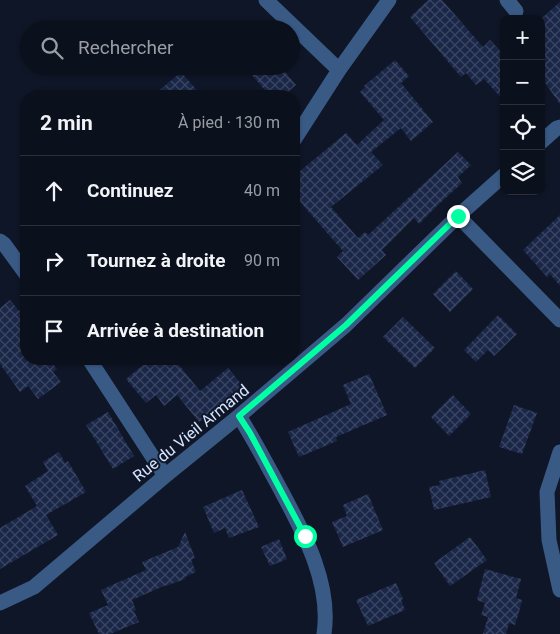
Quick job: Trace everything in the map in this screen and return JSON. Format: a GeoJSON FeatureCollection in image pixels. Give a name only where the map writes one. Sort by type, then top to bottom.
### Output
{"type":"FeatureCollection","features":[{"type":"Feature","properties":{"kind":"street"},"geometry":{"type":"LineString","coordinates":[[266,0],[287,20]]}},
{"type":"Feature","properties":{"kind":"street"},"geometry":{"type":"LineString","coordinates":[[300,131],[339,70],[389,0]]}},
{"type":"Feature","properties":{"kind":"street"},"geometry":{"type":"LineString","coordinates":[[300,33],[339,70]]}},
{"type":"Feature","properties":{"kind":"street"},"geometry":{"type":"LineString","coordinates":[[545,138],[557,128],[560,128]]}},
{"type":"Feature","properties":{"kind":"street","name":"Rue du Vieil Armand"},"geometry":{"type":"LineString","coordinates":[[300,364],[346,325],[458,216],[500,179]]}},
{"type":"Feature","properties":{"kind":"street"},"geometry":{"type":"LineString","coordinates":[[458,216],[560,320]]}},
{"type":"Feature","properties":{"kind":"street"},"geometry":{"type":"LineString","coordinates":[[0,241],[20,266]]}},
{"type":"Feature","properties":{"kind":"street"},"geometry":{"type":"LineString","coordinates":[[93,365],[165,476]]}},
{"type":"Feature","properties":{"kind":"street","name":"Rue du Vieil Armand"},"geometry":{"type":"LineString","coordinates":[[0,603],[34,587],[299,365]]}},
{"type":"Feature","properties":{"kind":"street"},"geometry":{"type":"LineString","coordinates":[[239,416],[305,536],[321,582],[326,621],[324,634]]}},
{"type":"Feature","properties":{"kind":"street"},"geometry":{"type":"LineString","coordinates":[[560,452],[547,492],[549,540],[560,590]]}},
{"type":"Feature","properties":{"kind":"building"},"geometry":{"type":"Polygon","coordinates":[[[428,0],[442,0],[483,47],[490,40],[500,51],[500,97],[484,79],[476,85],[466,73],[461,77],[410,17],[428,0]]]}},
{"type":"Feature","properties":{"kind":"building"},"geometry":{"type":"Polygon","coordinates":[[[560,2],[560,104],[545,83],[545,15],[560,2]]]}},
{"type":"Feature","properties":{"kind":"building"},"geometry":{"type":"Polygon","coordinates":[[[395,60],[409,76],[401,83],[433,122],[411,141],[401,128],[371,152],[383,165],[331,207],[358,238],[365,232],[368,235],[458,152],[471,165],[458,177],[462,183],[419,224],[414,218],[382,250],[386,255],[358,280],[337,257],[343,251],[300,202],[300,171],[346,133],[357,145],[384,120],[360,92],[364,86],[395,60]]]}},
{"type":"Feature","properties":{"kind":"building"},"geometry":{"type":"Polygon","coordinates":[[[178,75],[184,75],[197,90],[160,90],[178,75]]]}},
{"type":"Feature","properties":{"kind":"building"},"geometry":{"type":"Polygon","coordinates":[[[252,75],[288,75],[296,85],[290,90],[265,90],[252,75]]]}},
{"type":"Feature","properties":{"kind":"building"},"geometry":{"type":"Polygon","coordinates":[[[560,215],[560,286],[550,274],[547,277],[523,250],[560,215]]]}},
{"type":"Feature","properties":{"kind":"building"},"geometry":{"type":"Polygon","coordinates":[[[456,271],[473,289],[450,312],[433,294],[456,271]]]}},
{"type":"Feature","properties":{"kind":"building"},"geometry":{"type":"Polygon","coordinates":[[[10,300],[20,310],[20,365],[54,365],[57,369],[53,372],[61,382],[38,399],[28,386],[20,392],[0,364],[0,308],[10,300]]]}},
{"type":"Feature","properties":{"kind":"building"},"geometry":{"type":"Polygon","coordinates":[[[498,315],[517,334],[494,356],[488,350],[476,362],[464,350],[498,315]]]}},
{"type":"Feature","properties":{"kind":"building"},"geometry":{"type":"Polygon","coordinates":[[[403,317],[435,348],[415,368],[383,337],[403,317]]]}},
{"type":"Feature","properties":{"kind":"building"},"geometry":{"type":"Polygon","coordinates":[[[143,365],[179,365],[200,391],[228,368],[243,386],[199,422],[177,395],[164,406],[156,395],[146,403],[126,379],[143,365]]]}},
{"type":"Feature","properties":{"kind":"building"},"geometry":{"type":"Polygon","coordinates":[[[369,374],[387,415],[336,437],[337,441],[299,457],[288,432],[351,404],[343,385],[369,374]]]}},
{"type":"Feature","properties":{"kind":"building"},"geometry":{"type":"Polygon","coordinates":[[[453,395],[471,414],[449,436],[431,417],[453,395]]]}},
{"type":"Feature","properties":{"kind":"building"},"geometry":{"type":"Polygon","coordinates":[[[514,405],[537,413],[522,454],[499,447],[514,405]]]}},
{"type":"Feature","properties":{"kind":"building"},"geometry":{"type":"Polygon","coordinates":[[[108,412],[134,456],[113,469],[86,425],[108,412]]]}},
{"type":"Feature","properties":{"kind":"building"},"geometry":{"type":"Polygon","coordinates":[[[59,452],[65,463],[68,461],[86,492],[46,515],[58,535],[0,569],[0,528],[37,506],[25,486],[48,471],[43,462],[59,452]]]}},
{"type":"Feature","properties":{"kind":"building"},"geometry":{"type":"Polygon","coordinates":[[[485,470],[491,497],[434,510],[429,487],[440,485],[439,481],[485,470]]]}},
{"type":"Feature","properties":{"kind":"building"},"geometry":{"type":"Polygon","coordinates":[[[242,490],[259,527],[229,538],[225,528],[214,533],[203,507],[242,490]]]}},
{"type":"Feature","properties":{"kind":"building"},"geometry":{"type":"Polygon","coordinates":[[[368,494],[383,530],[343,547],[332,522],[347,516],[343,505],[368,494]]]}},
{"type":"Feature","properties":{"kind":"building"},"geometry":{"type":"Polygon","coordinates":[[[185,532],[195,558],[191,560],[196,572],[185,577],[185,579],[132,600],[139,622],[110,634],[99,634],[89,613],[108,605],[101,590],[146,570],[142,562],[178,547],[185,532]]]}},
{"type":"Feature","properties":{"kind":"building"},"geometry":{"type":"Polygon","coordinates":[[[470,537],[487,560],[450,586],[434,563],[470,537]]]}},
{"type":"Feature","properties":{"kind":"building"},"geometry":{"type":"Polygon","coordinates":[[[279,539],[287,559],[270,566],[261,547],[279,539]]]}},
{"type":"Feature","properties":{"kind":"building"},"geometry":{"type":"Polygon","coordinates":[[[485,569],[521,579],[516,598],[522,600],[519,612],[515,625],[509,623],[506,634],[483,634],[488,617],[481,615],[485,603],[477,600],[485,569]]]}},
{"type":"Feature","properties":{"kind":"building"},"geometry":{"type":"Polygon","coordinates":[[[396,583],[403,599],[401,600],[405,610],[368,626],[356,600],[396,583]]]}},
{"type":"Feature","properties":{"kind":"route"},"geometry":{"type":"LineString","coordinates":[[305,536],[239,416],[346,325],[458,216]]}}]}
